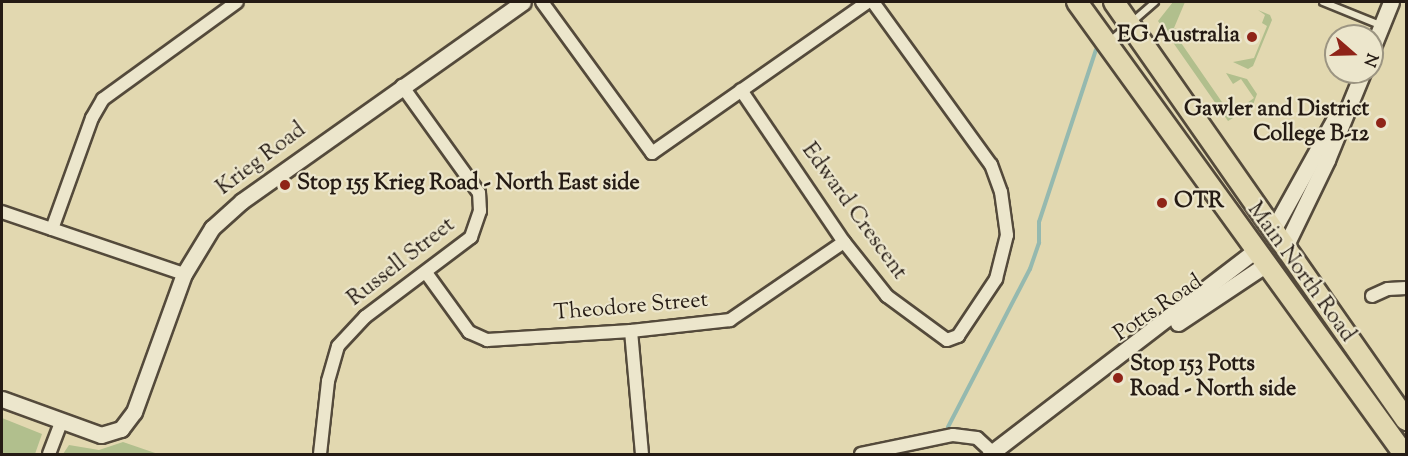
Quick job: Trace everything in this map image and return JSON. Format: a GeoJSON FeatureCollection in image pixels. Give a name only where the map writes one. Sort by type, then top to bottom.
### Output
{"type":"FeatureCollection","features":[{"type":"Feature","properties":{"kind":"main road","name":"Main North Road"},"geometry":{"type":"LineString","coordinates":[[1077,2],[1109,43],[1260,258],[1404,454]]}},
{"type":"Feature","properties":{"kind":"main road","name":"Main North Road"},"geometry":{"type":"LineString","coordinates":[[1114,2],[1407,420]]}},
{"type":"Feature","properties":{"kind":"main road"},"geometry":{"type":"LineString","coordinates":[[1260,258],[1273,230]]}},
{"type":"Feature","properties":{"kind":"main road"},"geometry":{"type":"LineString","coordinates":[[1260,258],[1285,247]]}},
{"type":"Feature","properties":{"kind":"street"},"geometry":{"type":"LineString","coordinates":[[52,229],[92,118],[103,99],[237,2]]}},
{"type":"Feature","properties":{"kind":"street","name":"Krieg Road"},"geometry":{"type":"LineString","coordinates":[[61,423],[101,435],[121,429],[134,412],[184,274],[205,236],[242,201],[523,2]]}},
{"type":"Feature","properties":{"kind":"street"},"geometry":{"type":"LineString","coordinates":[[542,2],[652,153],[868,2]]}},
{"type":"Feature","properties":{"kind":"street","name":"Edward Crescent"},"geometry":{"type":"LineString","coordinates":[[741,90],[844,242],[887,296],[947,340],[958,336],[996,279],[1007,235],[1001,192],[991,165],[873,2]]}},
{"type":"Feature","properties":{"kind":"street"},"geometry":{"type":"LineString","coordinates":[[1382,24],[1391,2]]}},
{"type":"Feature","properties":{"kind":"street"},"geometry":{"type":"LineString","coordinates":[[1273,230],[1355,84]]}},
{"type":"Feature","properties":{"kind":"street"},"geometry":{"type":"LineString","coordinates":[[1285,247],[1327,160],[1357,84]]}},
{"type":"Feature","properties":{"kind":"street","name":"Russell Street"},"geometry":{"type":"LineString","coordinates":[[320,454],[328,381],[338,346],[365,317],[427,274],[471,237],[480,212],[479,193],[402,86]]}},
{"type":"Feature","properties":{"kind":"street"},"geometry":{"type":"LineString","coordinates":[[2,212],[184,274]]}},
{"type":"Feature","properties":{"kind":"street","name":"Theodore Street"},"geometry":{"type":"LineString","coordinates":[[427,274],[469,332],[487,340],[631,331],[730,320],[844,242]]}},
{"type":"Feature","properties":{"kind":"street","name":"Potts Road"},"geometry":{"type":"LineString","coordinates":[[992,454],[1260,258]]}},
{"type":"Feature","properties":{"kind":"street"},"geometry":{"type":"LineString","coordinates":[[1372,296],[1407,288]]}},
{"type":"Feature","properties":{"kind":"street"},"geometry":{"type":"LineString","coordinates":[[631,331],[642,454]]}},
{"type":"Feature","properties":{"kind":"street"},"geometry":{"type":"LineString","coordinates":[[2,399],[61,423],[49,454]]}},
{"type":"Feature","properties":{"kind":"street"},"geometry":{"type":"LineString","coordinates":[[861,454],[953,435],[977,438],[992,454]]}},
{"type":"Feature","properties":{"kind":"lane"},"geometry":{"type":"LineString","coordinates":[[1109,43],[1155,2]]}},
{"type":"Feature","properties":{"kind":"lane"},"geometry":{"type":"LineString","coordinates":[[1323,2],[1376,24]]}},
{"type":"Feature","properties":{"kind":"green space"},"geometry":{"type":"Polygon","coordinates":[[[1173,2],[1185,2],[1174,28],[1184,32],[1177,37],[1233,118],[1228,121],[1158,21],[1173,2]]]}},
{"type":"Feature","properties":{"kind":"green space"},"geometry":{"type":"Polygon","coordinates":[[[1258,10],[1270,15],[1272,20],[1253,66],[1248,69],[1233,62],[1254,58],[1267,26],[1262,23],[1265,15],[1258,10]]]}},
{"type":"Feature","properties":{"kind":"green space"},"geometry":{"type":"Polygon","coordinates":[[[1226,73],[1247,79],[1257,94],[1251,110],[1247,103],[1254,98],[1241,79],[1233,84],[1226,73]]]}},
{"type":"Feature","properties":{"kind":"green space"},"geometry":{"type":"Polygon","coordinates":[[[2,418],[42,434],[35,454],[2,454],[2,418]]]}},
{"type":"Feature","properties":{"kind":"green space"},"geometry":{"type":"Polygon","coordinates":[[[123,442],[158,454],[63,454],[69,445],[99,450],[123,442]]]}},
{"type":"Feature","properties":{"kind":"waterway"},"geometry":{"type":"LineString","coordinates":[[948,427],[1030,269],[1039,243],[1039,222],[1096,50]]}},
{"type":"Feature","properties":{"kind":"place","name":"EG Australia"},"geometry":{"type":"Point","coordinates":[1252,37]}},
{"type":"Feature","properties":{"kind":"place","name":"Gawler and District College B-12"},"geometry":{"type":"Point","coordinates":[1381,123]}},
{"type":"Feature","properties":{"kind":"place","name":"Stop 155 Krieg Road - North East side"},"geometry":{"type":"Point","coordinates":[285,185]}},
{"type":"Feature","properties":{"kind":"place","name":"OTR"},"geometry":{"type":"Point","coordinates":[1162,203]}},
{"type":"Feature","properties":{"kind":"place","name":"Stop 153 Potts Road - North side"},"geometry":{"type":"Point","coordinates":[1118,378]}}]}
